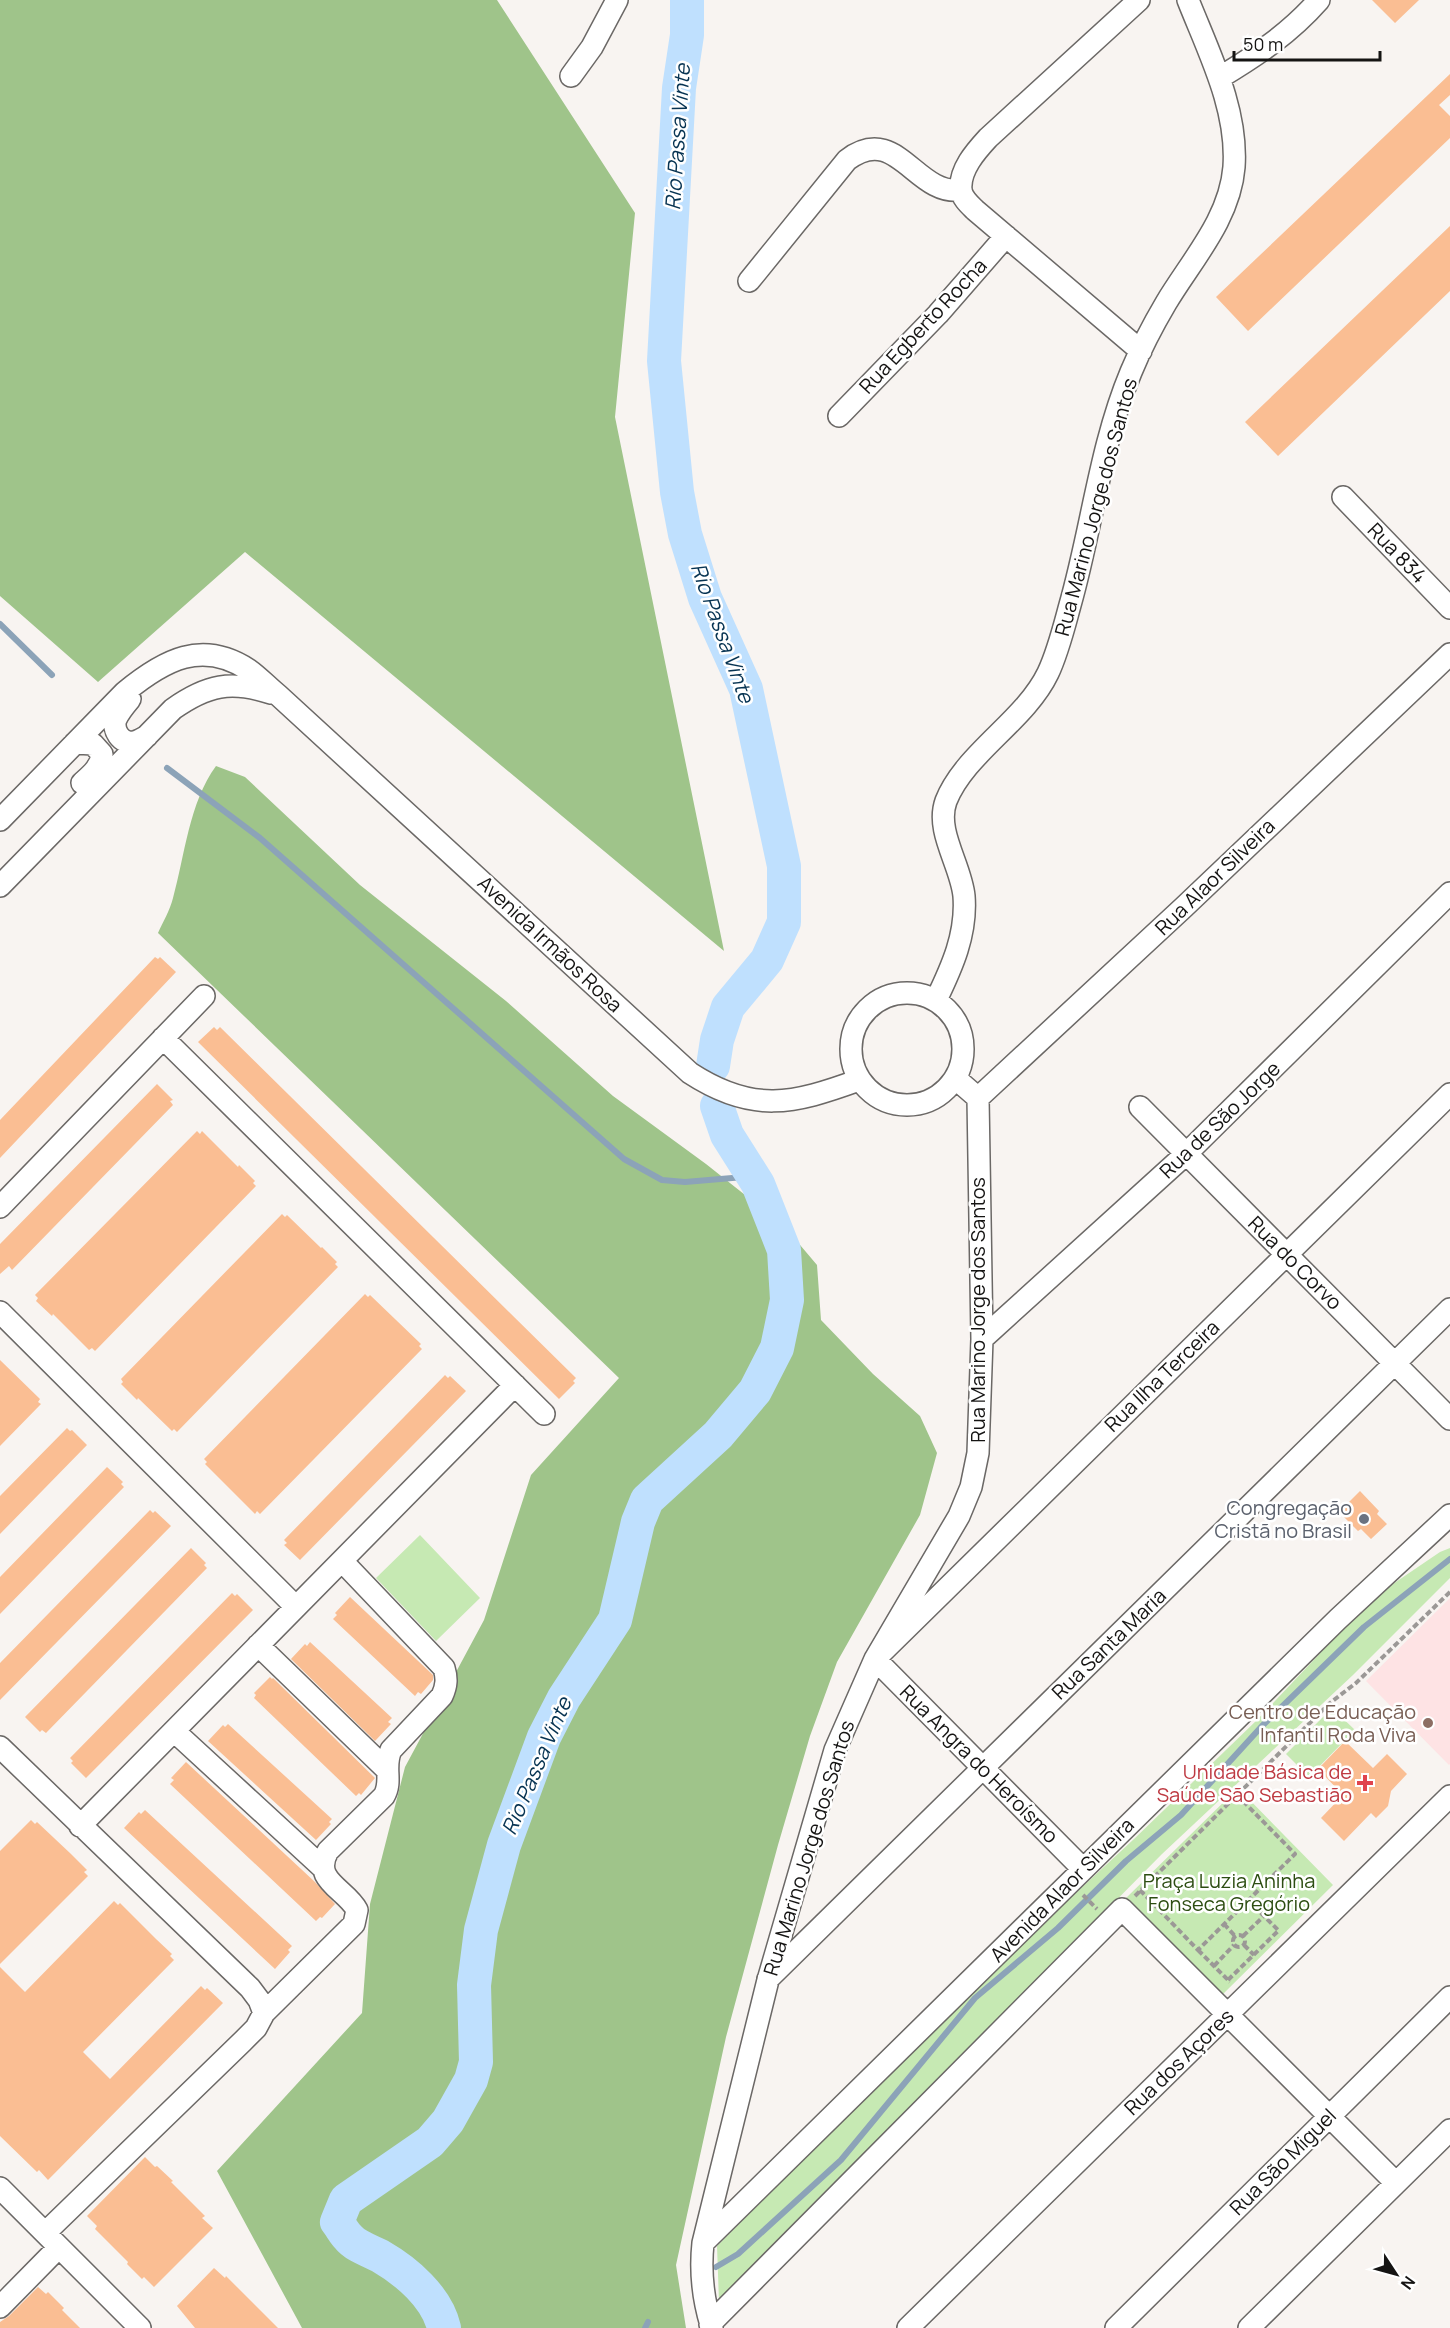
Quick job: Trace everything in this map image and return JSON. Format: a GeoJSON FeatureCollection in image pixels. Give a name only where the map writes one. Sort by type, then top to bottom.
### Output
{"type":"FeatureCollection","features":[{"type":"Feature","properties":{"kind":"street"},"geometry":{"type":"LineString","coordinates":[[572,76],[592,47],[617,0]]}},
{"type":"Feature","properties":{"kind":"street"},"geometry":{"type":"LineString","coordinates":[[1139,0],[988,138],[969,162],[961,190],[965,199],[975,210],[1141,351]]}},
{"type":"Feature","properties":{"kind":"street","name":"Rua Marino Jorge dos Santos"},"geometry":{"type":"LineString","coordinates":[[936,1000],[956,960],[963,920],[964,897],[957,865],[947,842],[944,822],[945,805],[953,784],[1034,695],[1048,673],[1075,587],[1116,415],[1141,351],[1166,303],[1216,224],[1228,198],[1234,170],[1235,140],[1219,78],[1188,0]]}},
{"type":"Feature","properties":{"kind":"street"},"geometry":{"type":"LineString","coordinates":[[1219,78],[1256,56],[1290,31],[1319,0]]}},
{"type":"Feature","properties":{"kind":"street"},"geometry":{"type":"LineString","coordinates":[[749,281],[847,160],[859,151],[870,148],[884,150],[896,156],[936,187],[949,192],[961,190]]}},
{"type":"Feature","properties":{"kind":"street","name":"Rua Egberto Rocha"},"geometry":{"type":"LineString","coordinates":[[839,416],[938,314],[1006,236]]}},
{"type":"Feature","properties":{"kind":"street","name":"Rua 834"},"geometry":{"type":"LineString","coordinates":[[1343,497],[1450,608]]}},
{"type":"Feature","properties":{"kind":"street","name":"Avenida Irmãos Rosa"},"geometry":{"type":"LineString","coordinates":[[161,666],[186,656],[212,654],[249,670],[690,1073],[705,1083],[739,1097],[774,1102],[809,1097],[859,1080]]}},
{"type":"Feature","properties":{"kind":"street","name":"Rua Alaor Silveira"},"geometry":{"type":"LineString","coordinates":[[978,1098],[1184,908],[1450,654]]}},
{"type":"Feature","properties":{"kind":"street"},"geometry":{"type":"LineString","coordinates":[[147,736],[132,742],[124,740],[117,735],[116,719],[161,666]]}},
{"type":"Feature","properties":{"kind":"street"},"geometry":{"type":"LineString","coordinates":[[0,820],[125,692],[161,666]]}},
{"type":"Feature","properties":{"kind":"street"},"geometry":{"type":"LineString","coordinates":[[0,886],[184,701],[210,689],[233,685],[250,686],[278,695]]}},
{"type":"Feature","properties":{"kind":"street"},"geometry":{"type":"LineString","coordinates":[[49,836],[62,805],[98,768],[102,760],[99,748],[93,744],[75,743]]}},
{"type":"Feature","properties":{"kind":"street","name":"Rua de São Jorge"},"geometry":{"type":"LineString","coordinates":[[982,1339],[1186,1154],[1450,893]]}},
{"type":"Feature","properties":{"kind":"street"},"geometry":{"type":"LineString","coordinates":[[902,992],[925,995],[936,1000],[952,1015],[962,1035],[963,1057],[955,1078],[940,1094],[919,1104],[908,1105],[885,1101],[875,1096],[859,1080],[851,1059],[850,1047],[856,1024],[870,1006],[880,999],[902,992]]}},
{"type":"Feature","properties":{"kind":"street"},"geometry":{"type":"LineString","coordinates":[[0,1207],[204,996]]}},
{"type":"Feature","properties":{"kind":"street"},"geometry":{"type":"LineString","coordinates":[[163,1038],[544,1414]]}},
{"type":"Feature","properties":{"kind":"street"},"geometry":{"type":"LineString","coordinates":[[955,1078],[978,1098]]}},
{"type":"Feature","properties":{"kind":"street","name":"Rua Ilha Terceira"},"geometry":{"type":"LineString","coordinates":[[875,1659],[1450,1094]]}},
{"type":"Feature","properties":{"kind":"street","name":"Rua Marino Jorge dos Santos"},"geometry":{"type":"LineString","coordinates":[[711,2326],[702,2286],[703,2243],[768,1980],[835,1750],[875,1659],[959,1515],[971,1487],[978,1453],[982,1339],[978,1098]]}},
{"type":"Feature","properties":{"kind":"street","name":"Rua do Corvo"},"geometry":{"type":"LineString","coordinates":[[1140,1107],[1450,1419]]}},
{"type":"Feature","properties":{"kind":"street","name":"Rua Santa Maria"},"geometry":{"type":"LineString","coordinates":[[768,1980],[1450,1309]]}},
{"type":"Feature","properties":{"kind":"street"},"geometry":{"type":"LineString","coordinates":[[0,1312],[296,1607]]}},
{"type":"Feature","properties":{"kind":"street"},"geometry":{"type":"LineString","coordinates":[[80,1826],[515,1385]]}},
{"type":"Feature","properties":{"kind":"street","name":"Avenida Alaor Silveira"},"geometry":{"type":"LineString","coordinates":[[703,2243],[1338,1619],[1448,1518]]}},
{"type":"Feature","properties":{"kind":"street"},"geometry":{"type":"LineString","coordinates":[[0,2307],[52,2240],[256,2028],[264,2013],[354,1924],[357,1910],[326,1877],[323,1868],[324,1859],[328,1851],[388,1789],[386,1769],[391,1750],[442,1696],[447,1677],[444,1668],[342,1561]]}},
{"type":"Feature","properties":{"kind":"street"},"geometry":{"type":"LineString","coordinates":[[258,1645],[386,1769]]}},
{"type":"Feature","properties":{"kind":"street","name":"Rua Angra do Heroísmo"},"geometry":{"type":"LineString","coordinates":[[875,1659],[983,1768],[1077,1875]]}},
{"type":"Feature","properties":{"kind":"street"},"geometry":{"type":"LineString","coordinates":[[174,1731],[323,1868]]}},
{"type":"Feature","properties":{"kind":"street"},"geometry":{"type":"LineString","coordinates":[[0,1747],[250,1988],[259,2000],[264,2013]]}},
{"type":"Feature","properties":{"kind":"street","name":"Rua dos Açores"},"geometry":{"type":"LineString","coordinates":[[908,2328],[1450,1796]]}},
{"type":"Feature","properties":{"kind":"street"},"geometry":{"type":"LineString","coordinates":[[711,2326],[1115,1915],[1196,1984],[1396,2183]]}},
{"type":"Feature","properties":{"kind":"street","name":"Rua São Miguel"},"geometry":{"type":"LineString","coordinates":[[1116,2328],[1450,1997]]}},
{"type":"Feature","properties":{"kind":"street"},"geometry":{"type":"LineString","coordinates":[[1249,2328],[1450,2130]]}},
{"type":"Feature","properties":{"kind":"street"},"geometry":{"type":"LineString","coordinates":[[0,2188],[140,2328]]}},
{"type":"Feature","properties":{"kind":"path"},"geometry":{"type":"LineString","coordinates":[[1077,1875],[1115,1915],[1330,1703],[1356,1683],[1450,1592]]}},
{"type":"Feature","properties":{"kind":"path"},"geometry":{"type":"LineString","coordinates":[[1198,1950],[1295,1854],[1237,1795]]}},
{"type":"Feature","properties":{"kind":"path"},"geometry":{"type":"LineString","coordinates":[[1140,1890],[1245,1997]]}},
{"type":"Feature","properties":{"kind":"path"},"geometry":{"type":"LineString","coordinates":[[1248,1900],[1295,1948]]}},
{"type":"Feature","properties":{"kind":"path"},"geometry":{"type":"LineString","coordinates":[[1224,1924],[1235,1936],[1243,1936],[1264,1916]]}},
{"type":"Feature","properties":{"kind":"path"},"geometry":{"type":"LineString","coordinates":[[1228,1980],[1278,1931]]}},
{"type":"Feature","properties":{"kind":"path"},"geometry":{"type":"LineString","coordinates":[[1196,1984],[1234,1945],[1235,1936]]}},
{"type":"Feature","properties":{"kind":"path"},"geometry":{"type":"LineString","coordinates":[[1234,1945],[1240,1947],[1244,1945],[1243,1936]]}},
{"type":"Feature","properties":{"kind":"shaded area","name":"Centro de Educação Infantil Roda Viva"},"geometry":{"type":"Polygon","coordinates":[[[1450,1598],[1450,1764],[1449,1765],[1366,1681],[1450,1598]]]}},
{"type":"Feature","properties":{"kind":"green space"},"geometry":{"type":"Polygon","coordinates":[[[0,0],[497,0],[635,213],[615,417],[724,951],[245,552],[98,682],[0,596],[0,0]]]}},
{"type":"Feature","properties":{"kind":"green space"},"geometry":{"type":"Polygon","coordinates":[[[216,766],[245,777],[360,885],[506,1001],[613,1096],[706,1164],[784,1226],[817,1265],[821,1320],[873,1374],[920,1416],[937,1453],[920,1515],[837,1662],[810,1736],[778,1845],[726,2037],[676,2265],[686,2328],[302,2328],[217,2171],[362,2013],[370,1904],[405,1767],[484,1620],[531,1475],[619,1378],[158,933],[172,902],[194,813],[216,766]]]}},
{"type":"Feature","properties":{"kind":"green space"},"geometry":{"type":"Polygon","coordinates":[[[420,1535],[480,1598],[436,1641],[376,1578],[420,1535]]]}},
{"type":"Feature","properties":{"kind":"green space"},"geometry":{"type":"Polygon","coordinates":[[[1450,1548],[1450,1578],[1353,1675],[1162,1854],[719,2302],[717,2246],[954,2006],[1134,1839],[1257,1720],[1360,1611],[1390,1586],[1440,1552],[1450,1548]]]}},
{"type":"Feature","properties":{"kind":"green space"},"geometry":{"type":"Polygon","coordinates":[[[1332,1708],[1355,1730],[1309,1777],[1286,1754],[1332,1708]]]}},
{"type":"Feature","properties":{"kind":"green space","name":"Praça Luzia Aninha Fonseca Gregório"},"geometry":{"type":"Polygon","coordinates":[[[1238,1788],[1333,1885],[1220,1997],[1125,1899],[1238,1788]]]}},
{"type":"Feature","properties":{"kind":"building"},"geometry":{"type":"Polygon","coordinates":[[[1372,0],[1419,0],[1395,23],[1372,0]]]}},
{"type":"Feature","properties":{"kind":"building"},"geometry":{"type":"Polygon","coordinates":[[[1450,74],[1450,95],[1439,105],[1450,116],[1450,138],[1248,331],[1216,297],[1450,74]]]}},
{"type":"Feature","properties":{"kind":"building"},"geometry":{"type":"Polygon","coordinates":[[[1450,226],[1450,291],[1278,456],[1245,422],[1450,226]]]}},
{"type":"Feature","properties":{"kind":"building"},"geometry":{"type":"Polygon","coordinates":[[[155,957],[158,959],[160,957],[176,972],[0,1158],[0,1120],[155,957]]]}},
{"type":"Feature","properties":{"kind":"building"},"geometry":{"type":"Polygon","coordinates":[[[214,1027],[217,1030],[220,1027],[576,1378],[573,1381],[575,1383],[559,1399],[198,1042],[214,1027]]]}},
{"type":"Feature","properties":{"kind":"building"},"geometry":{"type":"Polygon","coordinates":[[[157,1084],[173,1100],[170,1101],[173,1105],[12,1270],[9,1266],[0,1274],[0,1244],[157,1084]]]}},
{"type":"Feature","properties":{"kind":"building"},"geometry":{"type":"Polygon","coordinates":[[[197,1131],[200,1134],[202,1131],[238,1167],[239,1165],[255,1181],[253,1183],[256,1186],[95,1351],[92,1348],[89,1350],[53,1314],[52,1316],[36,1301],[38,1298],[35,1295],[197,1131]]]}},
{"type":"Feature","properties":{"kind":"building"},"geometry":{"type":"Polygon","coordinates":[[[282,1214],[285,1217],[287,1215],[322,1247],[337,1262],[335,1264],[338,1267],[177,1432],[174,1429],[172,1431],[121,1384],[123,1382],[121,1379],[282,1214]]]}},
{"type":"Feature","properties":{"kind":"building"},"geometry":{"type":"Polygon","coordinates":[[[365,1294],[368,1297],[370,1295],[421,1344],[419,1346],[422,1349],[260,1514],[257,1511],[255,1514],[205,1464],[207,1462],[204,1459],[365,1294]]]}},
{"type":"Feature","properties":{"kind":"building"},"geometry":{"type":"Polygon","coordinates":[[[0,1360],[40,1399],[38,1402],[41,1404],[0,1446],[0,1360]]]}},
{"type":"Feature","properties":{"kind":"building"},"geometry":{"type":"Polygon","coordinates":[[[445,1375],[448,1378],[450,1376],[466,1391],[300,1560],[284,1545],[287,1543],[284,1540],[445,1375]]]}},
{"type":"Feature","properties":{"kind":"building"},"geometry":{"type":"Polygon","coordinates":[[[67,1428],[87,1445],[0,1534],[0,1496],[67,1428]]]}},
{"type":"Feature","properties":{"kind":"building"},"geometry":{"type":"Polygon","coordinates":[[[107,1467],[123,1482],[121,1484],[124,1487],[0,1614],[0,1577],[107,1467]]]}},
{"type":"Feature","properties":{"kind":"building","name":"Congregação Cristã no Brasil"},"geometry":{"type":"Polygon","coordinates":[[[1360,1491],[1379,1511],[1377,1514],[1387,1524],[1371,1539],[1361,1529],[1358,1531],[1339,1512],[1360,1491]]]}},
{"type":"Feature","properties":{"kind":"building"},"geometry":{"type":"Polygon","coordinates":[[[150,1510],[153,1513],[155,1511],[171,1526],[0,1700],[0,1663],[150,1510]]]}},
{"type":"Feature","properties":{"kind":"building"},"geometry":{"type":"Polygon","coordinates":[[[191,1548],[206,1563],[204,1565],[207,1568],[46,1733],[42,1730],[40,1732],[25,1717],[191,1548]]]}},
{"type":"Feature","properties":{"kind":"building"},"geometry":{"type":"Polygon","coordinates":[[[232,1593],[235,1596],[237,1594],[253,1610],[86,1778],[71,1763],[73,1761],[70,1758],[232,1593]]]}},
{"type":"Feature","properties":{"kind":"building"},"geometry":{"type":"Polygon","coordinates":[[[350,1597],[433,1675],[433,1680],[421,1694],[418,1692],[415,1696],[333,1619],[337,1615],[335,1613],[350,1597]]]}},
{"type":"Feature","properties":{"kind":"building"},"geometry":{"type":"Polygon","coordinates":[[[310,1642],[392,1718],[388,1722],[391,1724],[375,1741],[291,1659],[305,1644],[307,1646],[310,1642]]]}},
{"type":"Feature","properties":{"kind":"building"},"geometry":{"type":"Polygon","coordinates":[[[270,1677],[375,1778],[361,1795],[359,1793],[356,1796],[254,1698],[256,1695],[254,1693],[270,1677]]]}},
{"type":"Feature","properties":{"kind":"building"},"geometry":{"type":"Polygon","coordinates":[[[228,1724],[332,1819],[329,1822],[331,1824],[316,1840],[208,1741],[223,1725],[225,1727],[228,1724]]]}},
{"type":"Feature","properties":{"kind":"building","name":"Unidade Básica de Saúde São Sebastião"},"geometry":{"type":"Polygon","coordinates":[[[1345,1741],[1373,1768],[1387,1754],[1407,1774],[1391,1791],[1388,1806],[1376,1818],[1371,1813],[1344,1841],[1321,1818],[1343,1795],[1318,1769],[1345,1741]]]}},
{"type":"Feature","properties":{"kind":"building"},"geometry":{"type":"Polygon","coordinates":[[[186,1762],[315,1882],[335,1904],[322,1918],[316,1921],[170,1784],[174,1780],[171,1778],[186,1762]]]}},
{"type":"Feature","properties":{"kind":"building"},"geometry":{"type":"Polygon","coordinates":[[[145,1810],[292,1946],[288,1950],[290,1952],[275,1969],[124,1828],[139,1812],[141,1814],[145,1810]]]}},
{"type":"Feature","properties":{"kind":"building"},"geometry":{"type":"Polygon","coordinates":[[[31,1820],[35,1824],[37,1822],[71,1854],[87,1870],[84,1872],[88,1876],[0,1964],[0,1851],[31,1820]]]}},
{"type":"Feature","properties":{"kind":"building"},"geometry":{"type":"Polygon","coordinates":[[[114,1901],[118,1905],[120,1903],[172,1954],[170,1956],[174,1960],[83,2052],[110,2079],[201,1986],[205,1990],[207,1988],[223,2003],[48,2180],[0,2136],[0,1967],[25,1992],[114,1901]]]}},
{"type":"Feature","properties":{"kind":"building"},"geometry":{"type":"Polygon","coordinates":[[[145,2157],[173,2181],[171,2182],[205,2216],[202,2218],[213,2228],[154,2287],[127,2264],[128,2262],[95,2229],[97,2226],[87,2216],[145,2157]]]}},
{"type":"Feature","properties":{"kind":"building"},"geometry":{"type":"Polygon","coordinates":[[[214,2268],[225,2278],[226,2276],[278,2328],[195,2328],[177,2306],[214,2268]]]}},
{"type":"Feature","properties":{"kind":"building"},"geometry":{"type":"Polygon","coordinates":[[[38,2287],[46,2294],[48,2292],[80,2328],[0,2328],[0,2322],[38,2287]]]}},
{"type":"Feature","properties":{"kind":"waterway","name":"Rio Passa Vinte"},"geometry":{"type":"LineString","coordinates":[[687,0],[687,35],[679,88],[664,361],[677,492],[685,534],[705,598],[746,689],[784,866],[784,922],[767,960],[728,1007],[717,1040],[713,1066]]}},
{"type":"Feature","properties":{"kind":"waterway"},"geometry":{"type":"LineString","coordinates":[[0,624],[52,675]]}},
{"type":"Feature","properties":{"kind":"waterway"},"geometry":{"type":"LineString","coordinates":[[167,768],[260,838],[624,1159],[662,1180],[685,1182],[744,1177],[758,1184]]}},
{"type":"Feature","properties":{"kind":"waterway","name":"Rio Passa Vinte"},"geometry":{"type":"LineString","coordinates":[[444,2328],[435,2306],[410,2277],[390,2262],[355,2243],[337,2222],[346,2200],[430,2142],[448,2121],[471,2080],[476,2062],[474,1985],[481,1930],[504,1845],[544,1737],[564,1698],[615,1620],[638,1522],[647,1500],[718,1435],[755,1391],[777,1348],[787,1300],[784,1250],[758,1184],[727,1135],[717,1106]]}},
{"type":"Feature","properties":{"kind":"waterway"},"geometry":{"type":"LineString","coordinates":[[716,2267],[738,2254],[841,2160],[975,1998],[1058,1928],[1126,1861],[1181,1815],[1262,1726],[1364,1627],[1450,1559]]}},
{"type":"Feature","properties":{"kind":"waterway"},"geometry":{"type":"LineString","coordinates":[[645,2328],[648,2322]]}},
{"type":"Feature","properties":{"kind":"place","name":"Congregação Cristã no Brasil"},"geometry":{"type":"Point","coordinates":[1364,1519]}},
{"type":"Feature","properties":{"kind":"place","name":"Centro de Educação Infantil Roda Viva"},"geometry":{"type":"Point","coordinates":[1428,1723]}},
{"type":"Feature","properties":{"kind":"place","name":"Unidade Básica de Saúde São Sebastião"},"geometry":{"type":"Point","coordinates":[1365,1783]}}]}
